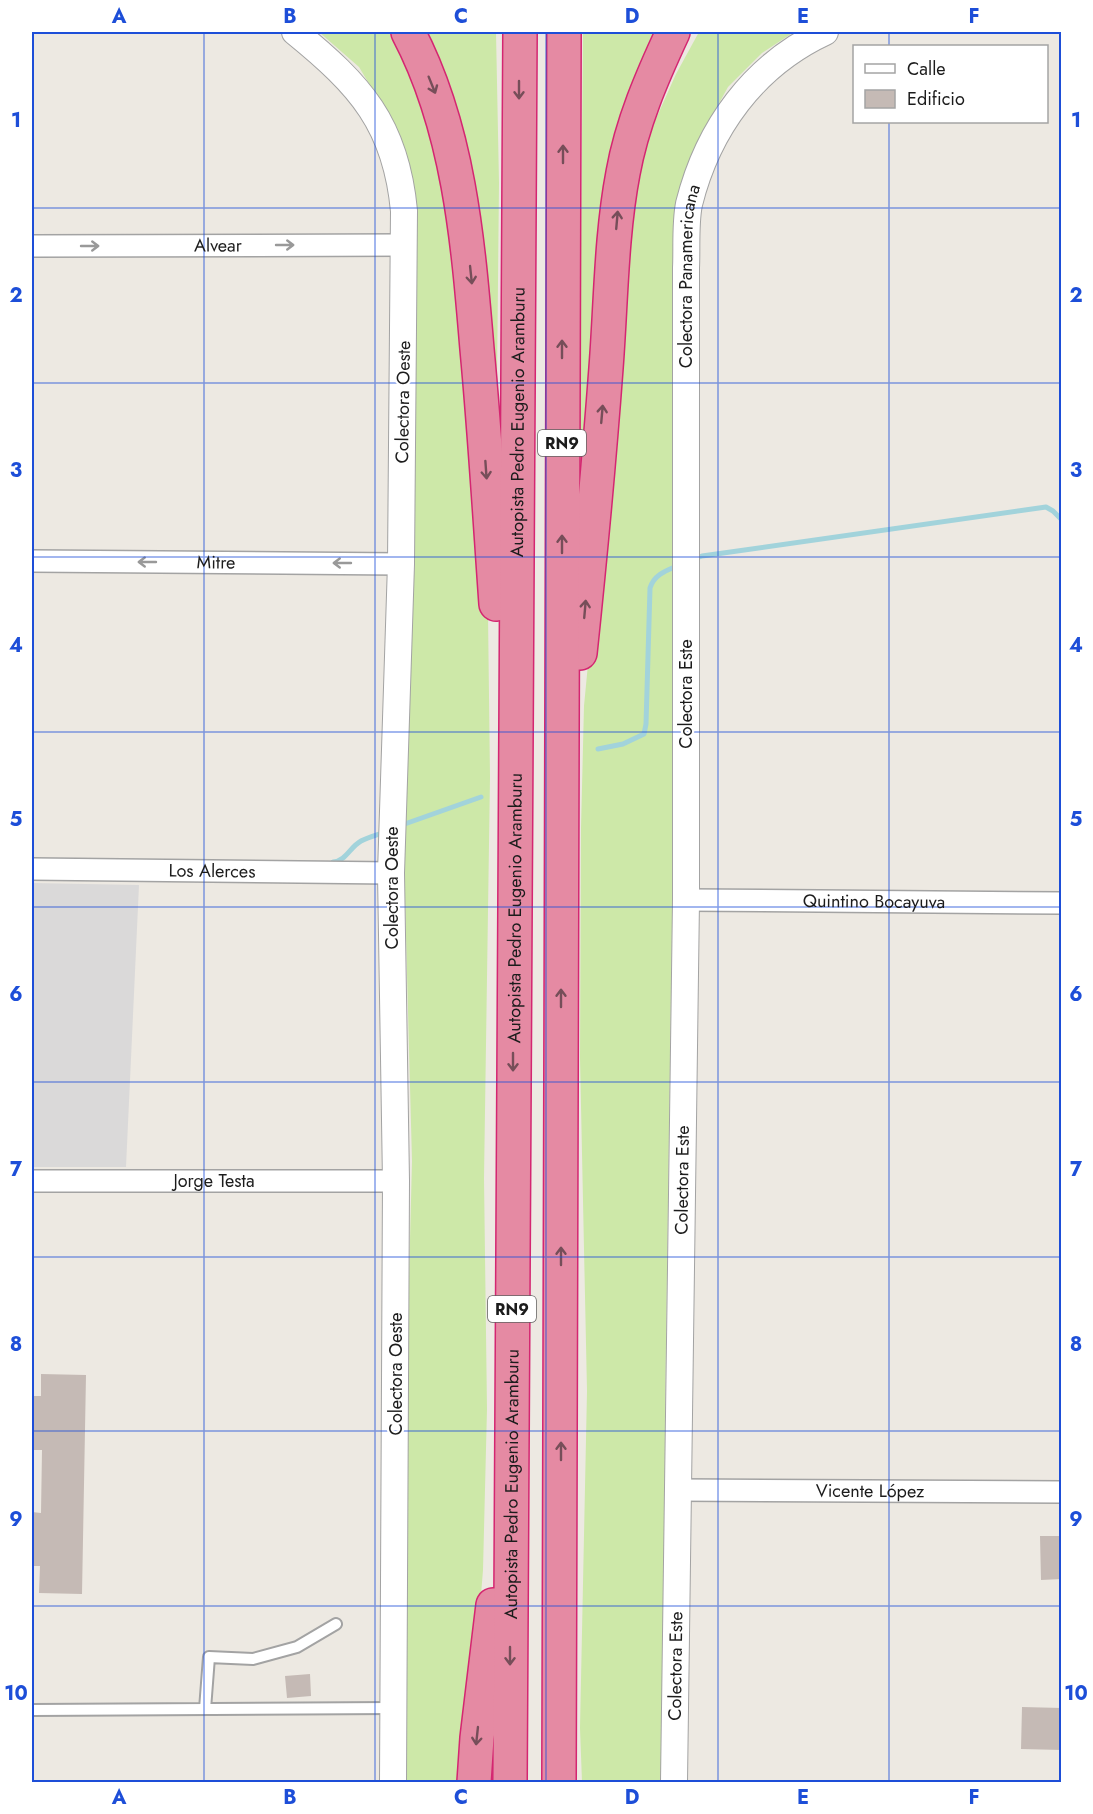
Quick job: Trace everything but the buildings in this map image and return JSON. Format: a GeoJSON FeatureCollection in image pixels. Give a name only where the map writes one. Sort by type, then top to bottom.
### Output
{"type":"FeatureCollection","features":[{"type":"Feature","properties":{"kind":"highway"},"geometry":{"type":"LineString","coordinates":[[408,32],[435,91],[455,169],[466,231],[479,368],[500,680],[514,836]]}},
{"type":"Feature","properties":{"kind":"highway","name":"Autopista Pedro Eugenio Aramburu"},"geometry":{"type":"LineString","coordinates":[[510,1782],[520,32]]}},
{"type":"Feature","properties":{"kind":"highway","name":"RN9"},"geometry":{"type":"LineString","coordinates":[[559,1782],[564,32]]}},
{"type":"Feature","properties":{"kind":"highway"},"geometry":{"type":"LineString","coordinates":[[561,855],[622,173],[646,92],[673,32]]}},
{"type":"Feature","properties":{"kind":"highway"},"geometry":{"type":"LineString","coordinates":[[474,1782],[493,1600],[512,1259]]}},
{"type":"Feature","properties":{"kind":"highway"},"geometry":{"type":"LineString","coordinates":[[561,1502],[573,1782]]}},
{"type":"Feature","properties":{"kind":"street","name":"Colectora Oeste"},"geometry":{"type":"LineString","coordinates":[[295,32],[348,78],[384,129],[402,188],[405,245],[400,564],[391,873],[396,1181],[393,1782]]}},
{"type":"Feature","properties":{"kind":"street","name":"Colectora Panamericana"},"geometry":{"type":"LineString","coordinates":[[685,578],[686,268],[689,206],[703,160],[717,129],[739,97],[764,71],[787,53],[825,32]]}},
{"type":"Feature","properties":{"kind":"street","name":"Alvear"},"geometry":{"type":"LineString","coordinates":[[32,246],[405,245]]}},
{"type":"Feature","properties":{"kind":"street","name":"Mitre"},"geometry":{"type":"LineString","coordinates":[[32,561],[400,564]]}},
{"type":"Feature","properties":{"kind":"street","name":"Colectora Este"},"geometry":{"type":"LineString","coordinates":[[674,1782],[686,900],[685,578]]}},
{"type":"Feature","properties":{"kind":"street","name":"Los Alerces"},"geometry":{"type":"LineString","coordinates":[[32,869],[391,873]]}},
{"type":"Feature","properties":{"kind":"street","name":"Quintino Bocayuva"},"geometry":{"type":"LineString","coordinates":[[686,900],[1062,903]]}},
{"type":"Feature","properties":{"kind":"street","name":"Jorge Testa"},"geometry":{"type":"LineString","coordinates":[[32,1181],[396,1181]]}},
{"type":"Feature","properties":{"kind":"street","name":"Vicente López"},"geometry":{"type":"LineString","coordinates":[[678,1490],[1062,1492]]}},
{"type":"Feature","properties":{"kind":"lane"},"geometry":{"type":"LineString","coordinates":[[205,1709],[209,1657],[253,1659],[297,1647],[336,1624]]}},
{"type":"Feature","properties":{"kind":"lane"},"geometry":{"type":"LineString","coordinates":[[32,1710],[394,1708]]}},
{"type":"Feature","properties":{"kind":"shaded area"},"geometry":{"type":"Polygon","coordinates":[[[32,883],[139,885],[126,1167],[32,1167],[32,883]]]}},
{"type":"Feature","properties":{"kind":"green space"},"geometry":{"type":"Polygon","coordinates":[[[319,32],[391,32],[416,61],[454,190],[488,614],[490,777],[484,1178],[487,1409],[483,1570],[466,1782],[403,1782],[406,1397],[412,1161],[401,808],[415,557],[412,199],[389,117],[359,67],[319,32]]]}},
{"type":"Feature","properties":{"kind":"green space"},"geometry":{"type":"Polygon","coordinates":[[[428,32],[496,32],[499,183],[496,481],[438,59],[428,32]]]}},
{"type":"Feature","properties":{"kind":"green space"},"geometry":{"type":"Polygon","coordinates":[[[583,32],[663,32],[587,495],[579,461],[583,32]]]}},
{"type":"Feature","properties":{"kind":"green space"},"geometry":{"type":"Polygon","coordinates":[[[699,32],[794,32],[762,53],[728,87],[694,149],[679,190],[674,238],[674,784],[665,1414],[664,1782],[582,1782],[580,1728],[587,1391],[580,1058],[584,706],[629,236],[644,150],[676,74],[699,32]]]}},
{"type":"Feature","properties":{"kind":"waterway"},"geometry":{"type":"LineString","coordinates":[[694,559],[1046,507],[1062,520]]}},
{"type":"Feature","properties":{"kind":"waterway"},"geometry":{"type":"LineString","coordinates":[[598,749],[623,744],[644,734],[650,588],[657,577],[677,566]]}},
{"type":"Feature","properties":{"kind":"waterway"},"geometry":{"type":"LineString","coordinates":[[399,826],[481,797]]}},
{"type":"Feature","properties":{"kind":"waterway"},"geometry":{"type":"LineString","coordinates":[[333,862],[341,859],[361,841],[385,832]]}}]}
